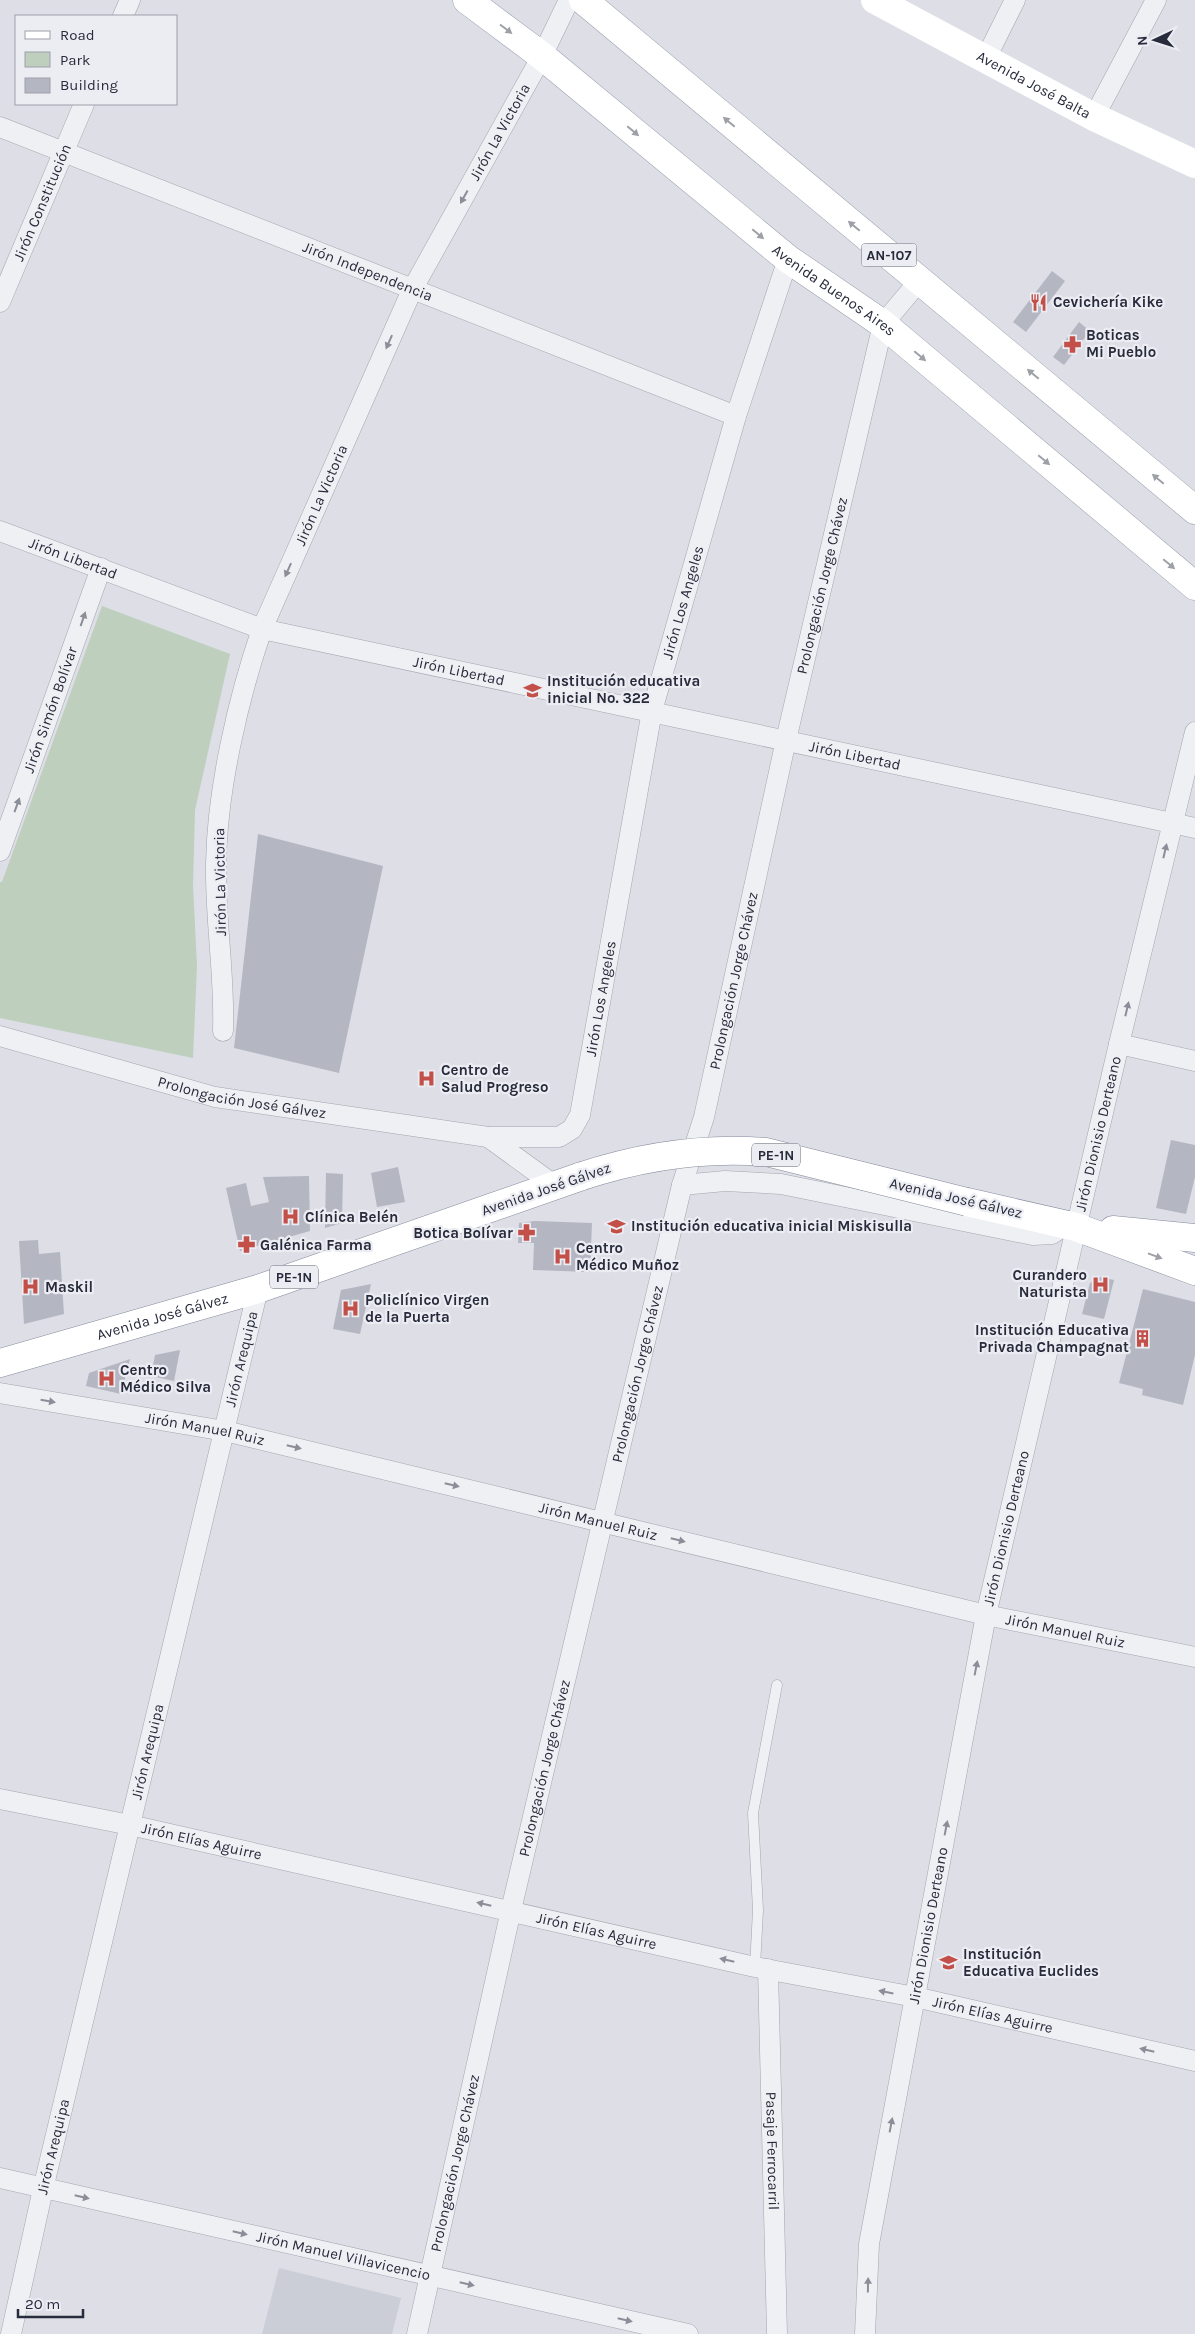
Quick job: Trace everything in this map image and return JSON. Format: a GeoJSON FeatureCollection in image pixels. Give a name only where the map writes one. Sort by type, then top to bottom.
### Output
{"type":"FeatureCollection","features":[{"type":"Feature","properties":{"kind":"main road","name":"Avenida Buenos Aires"},"geometry":{"type":"LineString","coordinates":[[467,0],[542,56],[788,259],[883,324],[1195,586]]}},
{"type":"Feature","properties":{"kind":"main road","name":"AN-107"},"geometry":{"type":"LineString","coordinates":[[583,0],[1195,510]]}},
{"type":"Feature","properties":{"kind":"main road","name":"Avenida José Balta"},"geometry":{"type":"LineString","coordinates":[[880,1],[985,60],[1094,117],[1195,164]]}},
{"type":"Feature","properties":{"kind":"main road","name":"Avenida José Gálvez"},"geometry":{"type":"LineString","coordinates":[[0,1364],[258,1289],[582,1176],[648,1158],[706,1150],[766,1152],[967,1202],[1072,1225],[1195,1238]]}},
{"type":"Feature","properties":{"kind":"main road","name":"Avenida José Gálvez"},"geometry":{"type":"LineString","coordinates":[[1072,1225],[1195,1271]]}},
{"type":"Feature","properties":{"kind":"street"},"geometry":{"type":"LineString","coordinates":[[123,15],[130,0]]}},
{"type":"Feature","properties":{"kind":"street","name":"Jirón La Victoria"},"geometry":{"type":"LineString","coordinates":[[223,1031],[224,1012],[216,865],[219,818],[246,676],[262,629],[412,290],[542,56],[569,0]]}},
{"type":"Feature","properties":{"kind":"street"},"geometry":{"type":"LineString","coordinates":[[985,60],[1015,0]]}},
{"type":"Feature","properties":{"kind":"street"},"geometry":{"type":"LineString","coordinates":[[1094,117],[1156,0]]}},
{"type":"Feature","properties":{"kind":"street","name":"Jirón Constitución"},"geometry":{"type":"LineString","coordinates":[[0,302],[84,105]]}},
{"type":"Feature","properties":{"kind":"street","name":"Jirón Independencia"},"geometry":{"type":"LineString","coordinates":[[0,127],[736,416]]}},
{"type":"Feature","properties":{"kind":"street","name":"Jirón Los Angeles"},"geometry":{"type":"LineString","coordinates":[[572,1130],[580,1116],[652,711],[736,416],[788,259]]}},
{"type":"Feature","properties":{"kind":"street","name":"Prolongación Jorge Chávez"},"geometry":{"type":"LineString","coordinates":[[417,2334],[511,1910],[682,1185],[704,1117],[786,740],[883,324],[920,280]]}},
{"type":"Feature","properties":{"kind":"street","name":"Jirón Libertad"},"geometry":{"type":"LineString","coordinates":[[0,531],[262,629],[1195,828]]}},
{"type":"Feature","properties":{"kind":"street","name":"Jirón Simón Bolívar"},"geometry":{"type":"LineString","coordinates":[[0,851],[101,568]]}},
{"type":"Feature","properties":{"kind":"street","name":"Jirón Dionisio Derteano"},"geometry":{"type":"LineString","coordinates":[[865,2334],[868,2244],[986,1615],[1072,1225],[1195,732]]}},
{"type":"Feature","properties":{"kind":"street","name":"Prolongación José Gálvez"},"geometry":{"type":"LineString","coordinates":[[0,1036],[215,1097],[488,1138],[559,1136],[572,1130]]}},
{"type":"Feature","properties":{"kind":"street"},"geometry":{"type":"LineString","coordinates":[[1118,1044],[1195,1061]]}},
{"type":"Feature","properties":{"kind":"street","name":"Prolongación José Gálvez"},"geometry":{"type":"LineString","coordinates":[[488,1138],[554,1185]]}},
{"type":"Feature","properties":{"kind":"street"},"geometry":{"type":"LineString","coordinates":[[682,1185],[725,1181],[781,1184],[1033,1235],[1052,1234],[1072,1225]]}},
{"type":"Feature","properties":{"kind":"street","name":"Jirón Arequipa"},"geometry":{"type":"LineString","coordinates":[[11,2334],[43,2189],[258,1289]]}},
{"type":"Feature","properties":{"kind":"street","name":"Jirón Manuel Ruiz"},"geometry":{"type":"LineString","coordinates":[[0,1393],[225,1431],[986,1615],[1195,1657]]}},
{"type":"Feature","properties":{"kind":"street","name":"Jirón Elías Aguirre"},"geometry":{"type":"LineString","coordinates":[[0,1799],[130,1825],[762,1968],[914,1997],[1195,2061]]}},
{"type":"Feature","properties":{"kind":"street","name":"Pasaje Ferrocarril"},"geometry":{"type":"LineString","coordinates":[[762,1968],[777,2334]]}},
{"type":"Feature","properties":{"kind":"street","name":"Jirón Manuel Villavicencio"},"geometry":{"type":"LineString","coordinates":[[0,2178],[688,2334]]}},
{"type":"Feature","properties":{"kind":"lane"},"geometry":{"type":"LineString","coordinates":[[762,1968],[753,1813],[777,1685]]}},
{"type":"Feature","properties":{"kind":"shaded area"},"geometry":{"type":"Polygon","coordinates":[[[279,2268],[401,2298],[392,2334],[262,2334],[279,2268]]]}},
{"type":"Feature","properties":{"kind":"green space"},"geometry":{"type":"Polygon","coordinates":[[[102,606],[230,654],[195,810],[193,885],[197,966],[193,1058],[0,1018],[0,882],[2,882],[102,606]]]}},
{"type":"Feature","properties":{"kind":"building","name":"Cevichería Kike"},"geometry":{"type":"Polygon","coordinates":[[[1052,271],[1065,281],[1026,332],[1013,322],[1052,271]]]}},
{"type":"Feature","properties":{"kind":"building","name":"Boticas Mi Pueblo"},"geometry":{"type":"Polygon","coordinates":[[[1079,322],[1090,331],[1064,365],[1053,357],[1079,322]]]}},
{"type":"Feature","properties":{"kind":"building"},"geometry":{"type":"Polygon","coordinates":[[[258,834],[383,866],[339,1073],[234,1048],[258,834]]]}},
{"type":"Feature","properties":{"kind":"building"},"geometry":{"type":"Polygon","coordinates":[[[1171,1140],[1195,1145],[1195,1177],[1186,1214],[1156,1208],[1171,1140]]]}},
{"type":"Feature","properties":{"kind":"building"},"geometry":{"type":"Polygon","coordinates":[[[398,1167],[405,1202],[377,1207],[371,1173],[398,1167]]]}},
{"type":"Feature","properties":{"kind":"building"},"geometry":{"type":"Polygon","coordinates":[[[326,1173],[343,1174],[342,1223],[325,1228],[326,1173]]]}},
{"type":"Feature","properties":{"kind":"building"},"geometry":{"type":"Polygon","coordinates":[[[309,1176],[310,1231],[240,1251],[226,1188],[246,1183],[251,1206],[269,1202],[263,1177],[309,1176]]]}},
{"type":"Feature","properties":{"kind":"building","name":"Centro Médico Muñoz"},"geometry":{"type":"Polygon","coordinates":[[[535,1221],[592,1223],[590,1272],[533,1270],[534,1243],[518,1243],[519,1223],[535,1221]]]}},
{"type":"Feature","properties":{"kind":"building"},"geometry":{"type":"Polygon","coordinates":[[[38,1240],[39,1254],[60,1252],[64,1314],[24,1324],[19,1241],[38,1240]]]}},
{"type":"Feature","properties":{"kind":"building"},"geometry":{"type":"Polygon","coordinates":[[[1100,1277],[1114,1280],[1104,1319],[1082,1314],[1090,1283],[1100,1277]]]}},
{"type":"Feature","properties":{"kind":"building","name":"Policlínico Virgen de la Puerta"},"geometry":{"type":"Polygon","coordinates":[[[371,1284],[360,1334],[333,1329],[341,1290],[371,1284]]]}},
{"type":"Feature","properties":{"kind":"building"},"geometry":{"type":"Polygon","coordinates":[[[1143,1289],[1195,1302],[1195,1355],[1183,1405],[1142,1395],[1143,1389],[1119,1383],[1143,1289]]]}},
{"type":"Feature","properties":{"kind":"building"},"geometry":{"type":"Polygon","coordinates":[[[180,1350],[174,1381],[151,1376],[155,1355],[180,1350]]]}},
{"type":"Feature","properties":{"kind":"building","name":"Centro Médico Silva"},"geometry":{"type":"Polygon","coordinates":[[[130,1359],[121,1394],[86,1386],[89,1373],[130,1359]]]}},
{"type":"Feature","properties":{"kind":"place","name":"Cevichería Kike"},"geometry":{"type":"Point","coordinates":[1039,302]}},
{"type":"Feature","properties":{"kind":"place","name":"Boticas Mi Pueblo"},"geometry":{"type":"Point","coordinates":[1072,344]}},
{"type":"Feature","properties":{"kind":"place","name":"Institución educativa inicial No. 322"},"geometry":{"type":"Point","coordinates":[533,690]}},
{"type":"Feature","properties":{"kind":"place","name":"Centro de Salud Progreso"},"geometry":{"type":"Point","coordinates":[427,1079]}},
{"type":"Feature","properties":{"kind":"place","name":"Clínica Belén"},"geometry":{"type":"Point","coordinates":[291,1217]}},
{"type":"Feature","properties":{"kind":"place","name":"Institución educativa inicial Miskisulla"},"geometry":{"type":"Point","coordinates":[617,1226]}},
{"type":"Feature","properties":{"kind":"place","name":"Botica Bolívar"},"geometry":{"type":"Point","coordinates":[527,1233]}},
{"type":"Feature","properties":{"kind":"place","name":"Galénica Farma"},"geometry":{"type":"Point","coordinates":[246,1245]}},
{"type":"Feature","properties":{"kind":"place","name":"Centro Médico Muñoz"},"geometry":{"type":"Point","coordinates":[562,1257]}},
{"type":"Feature","properties":{"kind":"place","name":"Curandero Naturista"},"geometry":{"type":"Point","coordinates":[1101,1284]}},
{"type":"Feature","properties":{"kind":"place","name":"Maskil"},"geometry":{"type":"Point","coordinates":[31,1287]}},
{"type":"Feature","properties":{"kind":"place","name":"Policlínico Virgen de la Puerta"},"geometry":{"type":"Point","coordinates":[351,1309]}},
{"type":"Feature","properties":{"kind":"place","name":"Institución Educativa Privada Champagnat"},"geometry":{"type":"Point","coordinates":[1143,1339]}},
{"type":"Feature","properties":{"kind":"place","name":"Centro Médico Silva"},"geometry":{"type":"Point","coordinates":[106,1379]}},
{"type":"Feature","properties":{"kind":"place","name":"Institución Educativa Euclides"},"geometry":{"type":"Point","coordinates":[949,1963]}}]}
